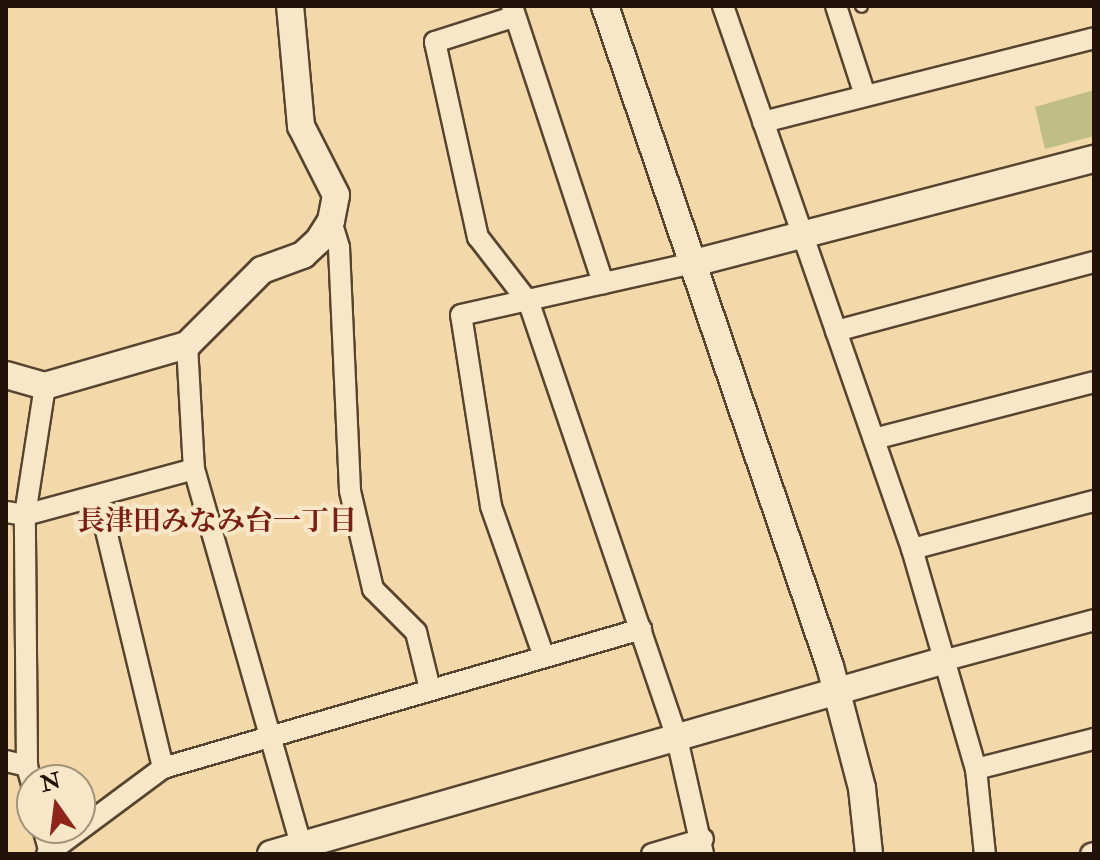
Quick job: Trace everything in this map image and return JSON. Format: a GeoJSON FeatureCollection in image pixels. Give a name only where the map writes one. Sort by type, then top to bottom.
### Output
{"type":"FeatureCollection","features":[{"type":"Feature","properties":{"kind":"street"},"geometry":{"type":"LineString","coordinates":[[290,6],[301,126],[336,195],[331,221],[339,248],[350,491],[373,589],[416,632],[430,689]]}},
{"type":"Feature","properties":{"kind":"street"},"geometry":{"type":"LineString","coordinates":[[605,6],[837,689],[862,788],[869,854]]}},
{"type":"Feature","properties":{"kind":"street"},"geometry":{"type":"LineString","coordinates":[[723,6],[912,549],[976,769],[985,854]]}},
{"type":"Feature","properties":{"kind":"street"},"geometry":{"type":"LineString","coordinates":[[836,6],[865,95]]}},
{"type":"Feature","properties":{"kind":"street"},"geometry":{"type":"LineString","coordinates":[[603,283],[513,12],[435,42],[478,237],[529,303],[676,734],[703,846],[652,854]]}},
{"type":"Feature","properties":{"kind":"street"},"geometry":{"type":"LineString","coordinates":[[763,122],[1094,38]]}},
{"type":"Feature","properties":{"kind":"street"},"geometry":{"type":"LineString","coordinates":[[543,654],[491,506],[461,315],[529,303],[694,263],[1094,159]]}},
{"type":"Feature","properties":{"kind":"street"},"geometry":{"type":"LineString","coordinates":[[6,375],[45,386],[187,345],[262,270],[303,255],[331,221]]}},
{"type":"Feature","properties":{"kind":"street"},"geometry":{"type":"LineString","coordinates":[[836,331],[1094,262]]}},
{"type":"Feature","properties":{"kind":"street"},"geometry":{"type":"LineString","coordinates":[[187,345],[194,469],[274,738],[303,850]]}},
{"type":"Feature","properties":{"kind":"street"},"geometry":{"type":"LineString","coordinates":[[874,439],[1094,382]]}},
{"type":"Feature","properties":{"kind":"street"},"geometry":{"type":"LineString","coordinates":[[29,764],[15,514],[45,386]]}},
{"type":"Feature","properties":{"kind":"street"},"geometry":{"type":"LineString","coordinates":[[15,514],[98,497],[194,469]]}},
{"type":"Feature","properties":{"kind":"street"},"geometry":{"type":"LineString","coordinates":[[98,497],[163,768]]}},
{"type":"Feature","properties":{"kind":"street"},"geometry":{"type":"LineString","coordinates":[[912,549],[1094,501]]}},
{"type":"Feature","properties":{"kind":"street"},"geometry":{"type":"LineString","coordinates":[[271,854],[303,850],[676,734],[1094,620]]}},
{"type":"Feature","properties":{"kind":"street"},"geometry":{"type":"LineString","coordinates":[[48,853],[163,768],[274,738],[543,654],[641,629]]}},
{"type":"Feature","properties":{"kind":"street"},"geometry":{"type":"LineString","coordinates":[[976,769],[1094,739]]}},
{"type":"Feature","properties":{"kind":"shaded area"},"geometry":{"type":"Polygon","coordinates":[[[1094,90],[1094,136],[1045,149],[1035,107],[1094,90]]]}},
{"type":"Feature","properties":{"kind":"district","name":"長津田みなみ台一丁目"},"geometry":{"type":"Point","coordinates":[217,522]}}]}
